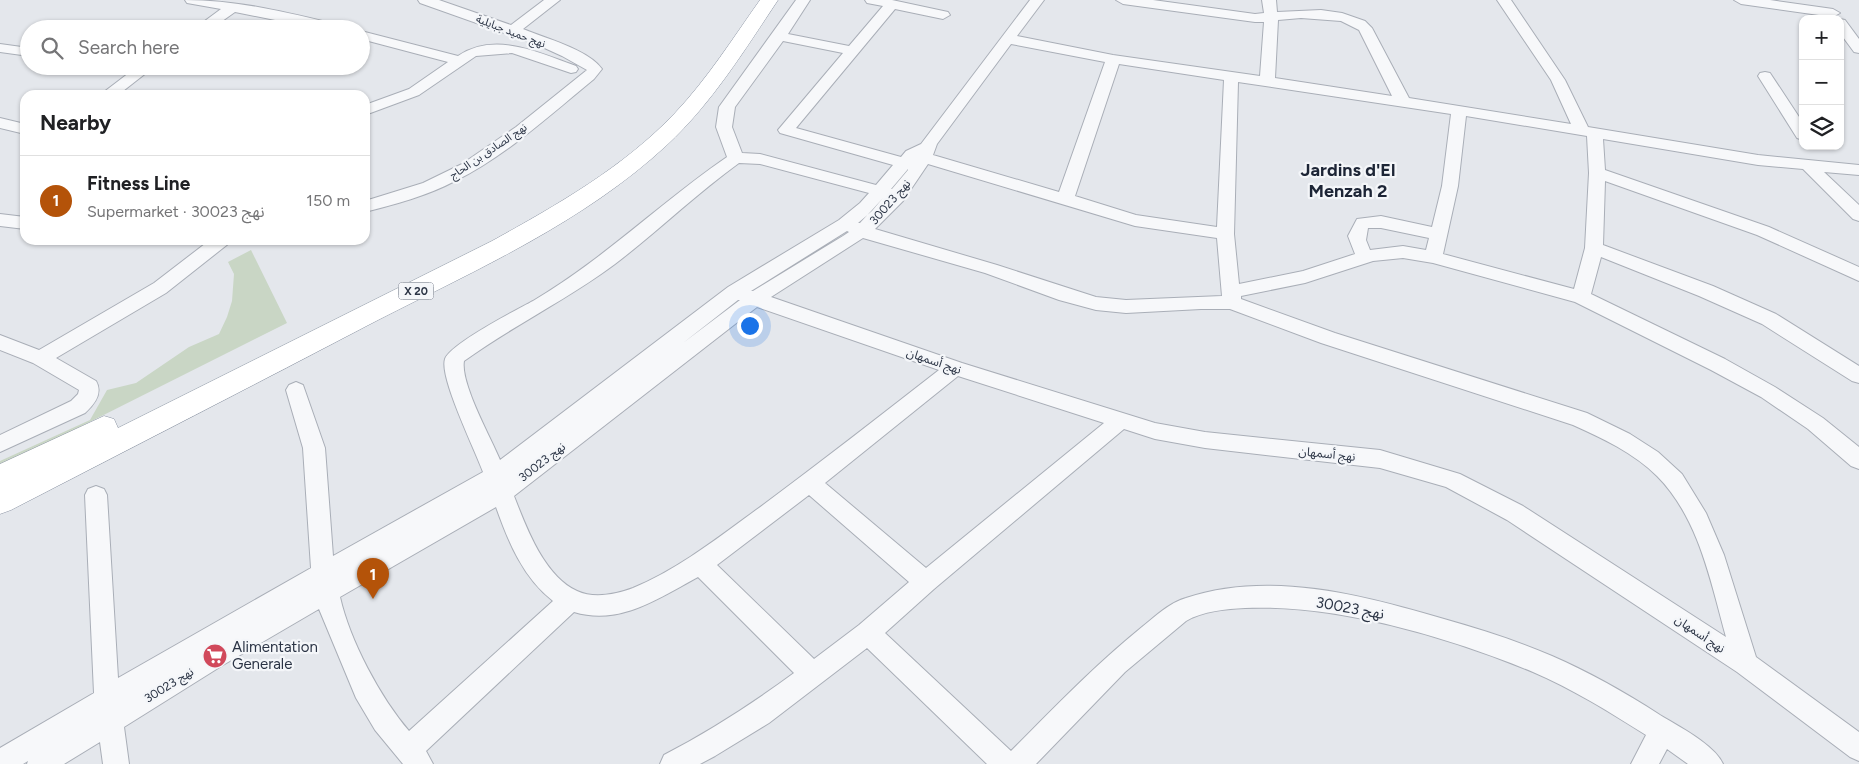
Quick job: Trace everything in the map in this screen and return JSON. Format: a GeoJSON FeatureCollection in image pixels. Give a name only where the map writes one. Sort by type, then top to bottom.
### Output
{"type":"FeatureCollection","features":[{"type":"Feature","properties":{"kind":"highway","name":"X 20"},"geometry":{"type":"LineString","coordinates":[[0,478],[426,268],[494,232],[579,180],[622,149],[670,104],[751,0]]}},
{"type":"Feature","properties":{"kind":"highway","name":"X 20"},"geometry":{"type":"LineString","coordinates":[[0,501],[501,247],[542,224],[597,189],[641,155],[697,101],[769,0]]}},
{"type":"Feature","properties":{"kind":"street"},"geometry":{"type":"LineString","coordinates":[[192,0],[295,20]]}},
{"type":"Feature","properties":{"kind":"street","name":"نهج حميد جبايلية"},"geometry":{"type":"LineString","coordinates":[[425,0],[506,28],[566,53],[592,72]]}},
{"type":"Feature","properties":{"kind":"street"},"geometry":{"type":"LineString","coordinates":[[506,28],[534,0]]}},
{"type":"Feature","properties":{"kind":"street"},"geometry":{"type":"LineString","coordinates":[[506,28],[553,0]]}},
{"type":"Feature","properties":{"kind":"street"},"geometry":{"type":"LineString","coordinates":[[736,158],[726,137],[722,117],[727,107],[779,36],[802,0]]}},
{"type":"Feature","properties":{"kind":"street"},"geometry":{"type":"LineString","coordinates":[[872,0],[943,15]]}},
{"type":"Feature","properties":{"kind":"street","name":"نهج 30023"},"geometry":{"type":"LineString","coordinates":[[0,763],[214,657],[325,582],[498,484],[744,296],[854,227],[884,212],[889,194],[1037,0]]}},
{"type":"Feature","properties":{"kind":"street"},"geometry":{"type":"LineString","coordinates":[[1123,0],[1255,18],[1271,18],[1296,14],[1344,18],[1362,25],[1403,102]]}},
{"type":"Feature","properties":{"kind":"street"},"geometry":{"type":"LineString","coordinates":[[1267,83],[1271,18],[1270,0]]}},
{"type":"Feature","properties":{"kind":"street"},"geometry":{"type":"LineString","coordinates":[[1504,0],[1558,80],[1589,132],[1597,173],[1594,248],[1581,297]]}},
{"type":"Feature","properties":{"kind":"street"},"geometry":{"type":"LineString","coordinates":[[1741,0],[1821,15]]}},
{"type":"Feature","properties":{"kind":"street"},"geometry":{"type":"LineString","coordinates":[[1824,0],[1835,15]]}},
{"type":"Feature","properties":{"kind":"street"},"geometry":{"type":"LineString","coordinates":[[892,4],[786,130],[917,157],[1135,220],[1225,234]]}},
{"type":"Feature","properties":{"kind":"street"},"geometry":{"type":"LineString","coordinates":[[214,20],[233,7]]}},
{"type":"Feature","properties":{"kind":"street"},"geometry":{"type":"LineString","coordinates":[[1844,28],[1859,49]]}},
{"type":"Feature","properties":{"kind":"street"},"geometry":{"type":"LineString","coordinates":[[779,36],[852,51]]}},
{"type":"Feature","properties":{"kind":"street"},"geometry":{"type":"LineString","coordinates":[[370,37],[460,61]]}},
{"type":"Feature","properties":{"kind":"street"},"geometry":{"type":"LineString","coordinates":[[1009,39],[1113,59],[1231,78],[1459,110],[1758,160],[1859,170]]}},
{"type":"Feature","properties":{"kind":"street"},"geometry":{"type":"LineString","coordinates":[[0,48],[20,51]]}},
{"type":"Feature","properties":{"kind":"street"},"geometry":{"type":"LineString","coordinates":[[370,108],[394,101],[419,89],[472,53],[488,50],[513,49],[592,72]]}},
{"type":"Feature","properties":{"kind":"street"},"geometry":{"type":"LineString","coordinates":[[1065,200],[1113,59]]}},
{"type":"Feature","properties":{"kind":"street","name":"نهج الصادق بن الحاج"},"geometry":{"type":"LineString","coordinates":[[370,206],[409,194],[449,178],[518,134],[592,72]]}},
{"type":"Feature","properties":{"kind":"street"},"geometry":{"type":"LineString","coordinates":[[115,90],[136,75]]}},
{"type":"Feature","properties":{"kind":"street"},"geometry":{"type":"LineString","coordinates":[[1765,76],[1799,129]]}},
{"type":"Feature","properties":{"kind":"street"},"geometry":{"type":"LineString","coordinates":[[1231,78],[1225,234],[1231,297]]}},
{"type":"Feature","properties":{"kind":"street"},"geometry":{"type":"LineString","coordinates":[[1434,256],[1450,186],[1459,110]]}},
{"type":"Feature","properties":{"kind":"street"},"geometry":{"type":"LineString","coordinates":[[0,123],[20,128]]}},
{"type":"Feature","properties":{"kind":"street"},"geometry":{"type":"LineString","coordinates":[[1811,150],[1816,167],[1859,215]]}},
{"type":"Feature","properties":{"kind":"street"},"geometry":{"type":"LineString","coordinates":[[889,194],[760,159],[736,158],[609,259],[562,292],[477,342],[455,358],[452,368],[463,400],[482,441],[526,551],[551,586],[570,600],[607,606],[638,597],[700,564],[810,483],[955,368]]}},
{"type":"Feature","properties":{"kind":"street"},"geometry":{"type":"LineString","coordinates":[[1597,173],[1711,211],[1799,246],[1859,274]]}},
{"type":"Feature","properties":{"kind":"street"},"geometry":{"type":"LineString","coordinates":[[0,220],[20,222]]}},
{"type":"Feature","properties":{"kind":"street"},"geometry":{"type":"LineString","coordinates":[[1366,256],[1358,241],[1357,234],[1357,230],[1363,223],[1381,222],[1439,234]]}},
{"type":"Feature","properties":{"kind":"street"},"geometry":{"type":"LineString","coordinates":[[854,227],[909,246],[990,268],[1090,303],[1125,307],[1216,301],[1305,277],[1366,256],[1385,252],[1434,256],[1581,297],[1766,390],[1810,419],[1859,460]]}},
{"type":"Feature","properties":{"kind":"street"},"geometry":{"type":"LineString","coordinates":[[40,358],[160,288],[216,245]]}},
{"type":"Feature","properties":{"kind":"street"},"geometry":{"type":"LineString","coordinates":[[1594,248],[1706,291],[1769,319],[1859,376]]}},
{"type":"Feature","properties":{"kind":"street","name":"نهج أسمهان"},"geometry":{"type":"LineString","coordinates":[[744,296],[955,368],[1155,431],[1206,440],[1380,460],[1452,480],[1523,518],[1746,664],[1859,748]]}},
{"type":"Feature","properties":{"kind":"street"},"geometry":{"type":"LineString","coordinates":[[1231,297],[1328,338],[1580,419],[1614,434],[1642,453],[1664,471],[1684,492],[1709,542],[1746,664]]}},
{"type":"Feature","properties":{"kind":"street"},"geometry":{"type":"LineString","coordinates":[[0,342],[40,358],[85,382],[89,386],[90,393],[86,400],[78,407],[0,444]]}},
{"type":"Feature","properties":{"kind":"street"},"geometry":{"type":"LineString","coordinates":[[296,390],[314,448],[325,582],[332,613],[364,690],[384,721],[414,757],[570,600]]}},
{"type":"Feature","properties":{"kind":"street"},"geometry":{"type":"LineString","coordinates":[[672,764],[706,747],[760,714],[868,633],[926,582],[1120,421]]}},
{"type":"Feature","properties":{"kind":"street"},"geometry":{"type":"LineString","coordinates":[[810,483],[926,582]]}},
{"type":"Feature","properties":{"kind":"street"},"geometry":{"type":"LineString","coordinates":[[96,495],[108,710],[116,764]]}},
{"type":"Feature","properties":{"kind":"street"},"geometry":{"type":"LineString","coordinates":[[700,564],[813,675]]}},
{"type":"Feature","properties":{"kind":"street","name":"نهج 30023"},"geometry":{"type":"LineString","coordinates":[[1017,764],[1114,666],[1184,609],[1211,600],[1240,597],[1276,597],[1378,612],[1433,626],[1544,665],[1618,703],[1663,730],[1710,764]]}},
{"type":"Feature","properties":{"kind":"street"},"geometry":{"type":"LineString","coordinates":[[868,633],[1006,764]]}},
{"type":"Feature","properties":{"kind":"street","name":"نهج 30023"},"geometry":{"type":"LineString","coordinates":[[40,764],[108,710]]}},
{"type":"Feature","properties":{"kind":"street"},"geometry":{"type":"LineString","coordinates":[[1644,764],[1663,730]]}},
{"type":"Feature","properties":{"kind":"green space"},"geometry":{"type":"Polygon","coordinates":[[[251,250],[287,323],[0,467],[0,461],[90,420],[107,390],[136,383],[189,347],[219,334],[232,301],[234,274],[228,262],[251,250]]]}},
{"type":"Feature","properties":{"kind":"place","name":"Fitness Line"},"geometry":{"type":"Point","coordinates":[373,599]}},
{"type":"Feature","properties":{"kind":"place","name":"Alimentation Generale"},"geometry":{"type":"Point","coordinates":[215,656]}},
{"type":"Feature","properties":{"kind":"district","name":"Jardins d'El Menzah 2"},"geometry":{"type":"Point","coordinates":[1348,180]}}]}
